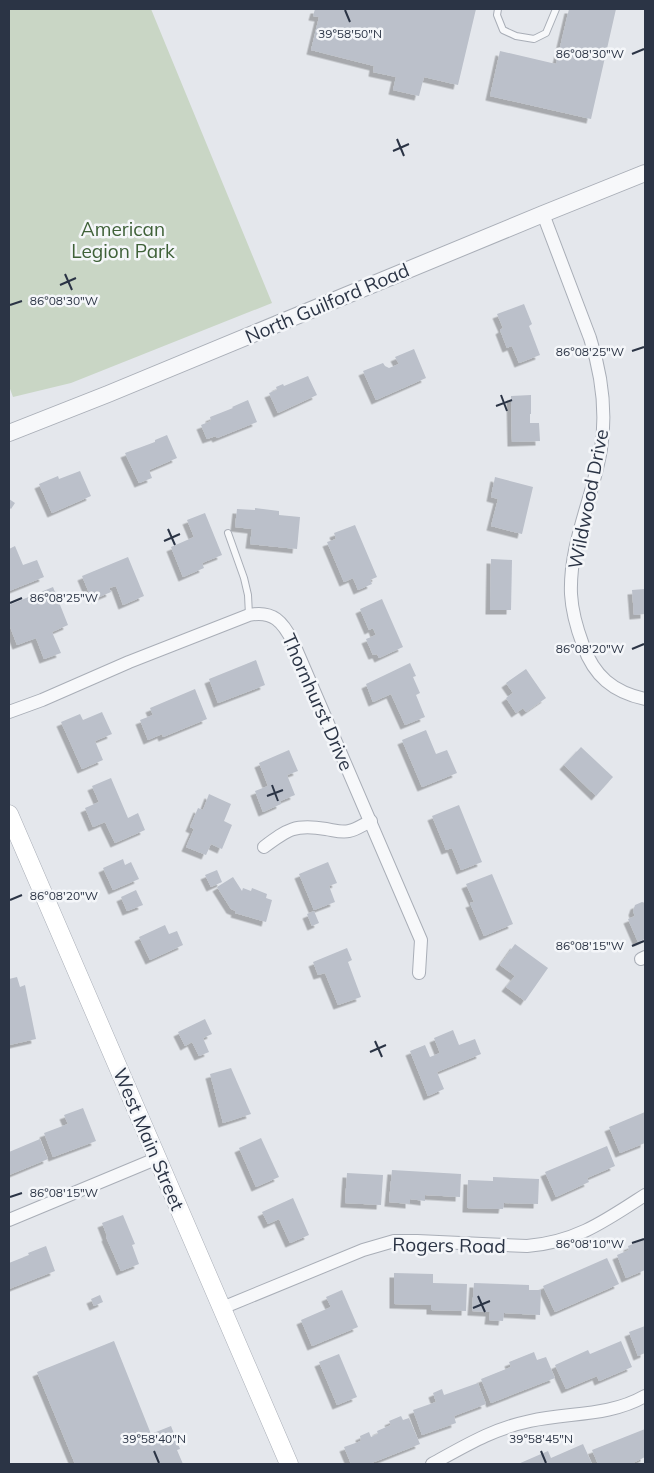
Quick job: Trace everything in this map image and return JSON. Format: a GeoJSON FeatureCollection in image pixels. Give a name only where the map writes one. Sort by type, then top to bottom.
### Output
{"type":"FeatureCollection","features":[{"type":"Feature","properties":{"kind":"main road","name":"West Main Street"},"geometry":{"type":"LineString","coordinates":[[9,814],[289,1464]]}},
{"type":"Feature","properties":{"kind":"street","name":"North Guilford Road"},"geometry":{"type":"LineString","coordinates":[[9,433],[645,173]]}},
{"type":"Feature","properties":{"kind":"street","name":"Wildwood Drive"},"geometry":{"type":"LineString","coordinates":[[543,214],[590,338],[603,390],[604,411],[601,449],[574,552],[571,593],[573,611],[587,656],[599,675],[628,695],[645,699]]}},
{"type":"Feature","properties":{"kind":"street","name":"Thornhurst Drive"},"geometry":{"type":"LineString","coordinates":[[9,712],[249,615],[260,613],[270,615],[282,622],[421,940],[419,973]]}},
{"type":"Feature","properties":{"kind":"street"},"geometry":{"type":"LineString","coordinates":[[264,847],[284,832],[294,828],[309,827],[350,832],[370,821]]}},
{"type":"Feature","properties":{"kind":"street"},"geometry":{"type":"LineString","coordinates":[[9,1220],[158,1158]]}},
{"type":"Feature","properties":{"kind":"street","name":"Rogers Road"},"geometry":{"type":"LineString","coordinates":[[222,1308],[363,1250],[394,1241],[527,1246],[567,1239],[585,1232],[645,1195]]}},
{"type":"Feature","properties":{"kind":"street"},"geometry":{"type":"LineString","coordinates":[[432,1464],[478,1438],[502,1429],[556,1416],[586,1414],[614,1409],[645,1396]]}},
{"type":"Feature","properties":{"kind":"lane"},"geometry":{"type":"LineString","coordinates":[[498,9],[497,15],[503,30],[516,36],[534,39],[546,33],[556,9]]}},
{"type":"Feature","properties":{"kind":"lane"},"geometry":{"type":"LineString","coordinates":[[228,533],[244,578],[248,595],[249,615]]}},
{"type":"Feature","properties":{"kind":"green space","name":"American Legion Park"},"geometry":{"type":"Polygon","coordinates":[[[9,9],[151,9],[272,303],[71,383],[13,397],[9,386],[9,9]]]}},
{"type":"Feature","properties":{"kind":"building"},"geometry":{"type":"Polygon","coordinates":[[[315,9],[476,9],[458,85],[424,77],[419,96],[393,90],[396,77],[373,72],[374,66],[311,50],[319,17],[313,16],[315,9]]]}},
{"type":"Feature","properties":{"kind":"building"},"geometry":{"type":"Polygon","coordinates":[[[569,9],[616,9],[591,119],[490,96],[500,51],[556,64],[569,9]]]}},
{"type":"Feature","properties":{"kind":"building"},"geometry":{"type":"Polygon","coordinates":[[[524,304],[532,324],[529,326],[540,355],[519,363],[512,346],[507,348],[500,330],[503,328],[497,314],[524,304]]]}},
{"type":"Feature","properties":{"kind":"building"},"geometry":{"type":"Polygon","coordinates":[[[414,349],[426,378],[376,400],[363,371],[383,363],[389,368],[399,364],[395,357],[414,349]]]}},
{"type":"Feature","properties":{"kind":"building"},"geometry":{"type":"Polygon","coordinates":[[[308,376],[317,395],[278,413],[269,393],[277,390],[276,387],[283,384],[284,386],[308,376]]]}},
{"type":"Feature","properties":{"kind":"building"},"geometry":{"type":"Polygon","coordinates":[[[531,395],[530,423],[539,423],[540,441],[512,442],[511,396],[531,395]]]}},
{"type":"Feature","properties":{"kind":"building"},"geometry":{"type":"Polygon","coordinates":[[[248,400],[257,422],[217,438],[216,436],[207,439],[201,425],[211,421],[210,417],[248,400]]]}},
{"type":"Feature","properties":{"kind":"building"},"geometry":{"type":"Polygon","coordinates":[[[167,435],[177,458],[149,470],[152,478],[139,483],[125,453],[155,442],[155,440],[167,435]]]}},
{"type":"Feature","properties":{"kind":"building"},"geometry":{"type":"Polygon","coordinates":[[[80,471],[91,496],[52,513],[39,484],[58,476],[59,479],[80,471]]]}},
{"type":"Feature","properties":{"kind":"building"},"geometry":{"type":"Polygon","coordinates":[[[495,477],[533,487],[522,534],[491,526],[498,499],[491,497],[495,477]]]}},
{"type":"Feature","properties":{"kind":"building"},"geometry":{"type":"Polygon","coordinates":[[[9,499],[15,503],[11,509],[9,507],[9,499]]]}},
{"type":"Feature","properties":{"kind":"building"},"geometry":{"type":"Polygon","coordinates":[[[255,508],[279,511],[279,515],[300,517],[297,549],[250,544],[252,529],[235,527],[237,509],[255,510],[255,508]]]}},
{"type":"Feature","properties":{"kind":"building"},"geometry":{"type":"Polygon","coordinates":[[[205,513],[222,555],[202,563],[204,568],[183,577],[171,547],[194,537],[187,520],[205,513]]]}},
{"type":"Feature","properties":{"kind":"building"},"geometry":{"type":"Polygon","coordinates":[[[355,525],[377,577],[370,580],[372,584],[358,590],[353,578],[344,582],[327,542],[336,539],[334,533],[355,525]]]}},
{"type":"Feature","properties":{"kind":"building"},"geometry":{"type":"Polygon","coordinates":[[[15,546],[23,565],[37,560],[44,577],[9,591],[9,549],[15,546]]]}},
{"type":"Feature","properties":{"kind":"building"},"geometry":{"type":"Polygon","coordinates":[[[128,557],[144,596],[123,605],[116,586],[109,588],[111,592],[92,600],[82,576],[128,557]]]}},
{"type":"Feature","properties":{"kind":"building"},"geometry":{"type":"Polygon","coordinates":[[[491,559],[512,560],[511,610],[490,610],[491,559]]]}},
{"type":"Feature","properties":{"kind":"building"},"geometry":{"type":"Polygon","coordinates":[[[53,587],[68,625],[52,632],[61,653],[44,659],[36,638],[17,645],[9,624],[9,605],[53,587]]]}},
{"type":"Feature","properties":{"kind":"building"},"geometry":{"type":"Polygon","coordinates":[[[645,589],[645,614],[634,615],[632,590],[645,589]]]}},
{"type":"Feature","properties":{"kind":"building"},"geometry":{"type":"Polygon","coordinates":[[[382,599],[403,647],[379,658],[377,654],[373,655],[366,639],[376,635],[373,628],[369,630],[360,609],[382,599]]]}},
{"type":"Feature","properties":{"kind":"building"},"geometry":{"type":"Polygon","coordinates":[[[256,660],[265,685],[218,703],[209,679],[256,660]]]}},
{"type":"Feature","properties":{"kind":"building"},"geometry":{"type":"Polygon","coordinates":[[[410,663],[416,676],[413,677],[420,693],[416,695],[425,717],[405,725],[391,694],[373,702],[366,684],[410,663]]]}},
{"type":"Feature","properties":{"kind":"building"},"geometry":{"type":"Polygon","coordinates":[[[526,669],[546,698],[526,712],[523,708],[516,713],[506,698],[513,693],[506,683],[526,669]]]}},
{"type":"Feature","properties":{"kind":"building"},"geometry":{"type":"Polygon","coordinates":[[[195,689],[207,719],[163,737],[162,734],[148,740],[140,720],[153,715],[150,708],[195,689]]]}},
{"type":"Feature","properties":{"kind":"building"},"geometry":{"type":"Polygon","coordinates":[[[102,712],[112,734],[95,741],[103,760],[82,769],[61,722],[80,714],[83,720],[102,712]]]}},
{"type":"Feature","properties":{"kind":"building"},"geometry":{"type":"Polygon","coordinates":[[[426,730],[436,754],[447,750],[457,773],[422,787],[402,740],[426,730]]]}},
{"type":"Feature","properties":{"kind":"building"},"geometry":{"type":"Polygon","coordinates":[[[581,747],[613,777],[596,796],[564,765],[581,747]]]}},
{"type":"Feature","properties":{"kind":"building"},"geometry":{"type":"Polygon","coordinates":[[[289,750],[298,771],[287,775],[295,795],[280,801],[281,804],[263,812],[255,791],[268,786],[259,763],[289,750]]]}},
{"type":"Feature","properties":{"kind":"building"},"geometry":{"type":"Polygon","coordinates":[[[111,778],[128,818],[138,813],[145,830],[115,843],[105,822],[93,827],[85,808],[99,802],[92,786],[111,778]]]}},
{"type":"Feature","properties":{"kind":"building"},"geometry":{"type":"Polygon","coordinates":[[[209,794],[231,804],[224,821],[232,825],[222,849],[211,844],[206,855],[186,847],[194,829],[190,827],[198,808],[203,810],[209,794]]]}},
{"type":"Feature","properties":{"kind":"building"},"geometry":{"type":"Polygon","coordinates":[[[459,805],[482,862],[461,870],[452,848],[446,850],[432,816],[459,805]]]}},
{"type":"Feature","properties":{"kind":"building"},"geometry":{"type":"Polygon","coordinates":[[[123,859],[125,865],[131,862],[139,879],[113,890],[103,868],[123,859]]]}},
{"type":"Feature","properties":{"kind":"building"},"geometry":{"type":"Polygon","coordinates":[[[328,862],[337,883],[329,886],[335,902],[314,910],[299,874],[328,862]]]}},
{"type":"Feature","properties":{"kind":"building"},"geometry":{"type":"Polygon","coordinates":[[[217,870],[222,882],[211,887],[205,875],[217,870]]]}},
{"type":"Feature","properties":{"kind":"building"},"geometry":{"type":"Polygon","coordinates":[[[492,874],[513,924],[484,936],[470,903],[474,902],[466,884],[492,874]]]}},
{"type":"Feature","properties":{"kind":"building"},"geometry":{"type":"Polygon","coordinates":[[[233,877],[242,891],[243,888],[251,891],[252,888],[267,894],[266,898],[272,900],[266,922],[235,913],[236,911],[231,909],[217,887],[233,877]]]}},
{"type":"Feature","properties":{"kind":"building"},"geometry":{"type":"Polygon","coordinates":[[[136,890],[143,905],[127,911],[121,897],[136,890]]]}},
{"type":"Feature","properties":{"kind":"building"},"geometry":{"type":"Polygon","coordinates":[[[642,902],[645,903],[645,939],[638,942],[628,919],[635,916],[633,911],[635,905],[642,902]]]}},
{"type":"Feature","properties":{"kind":"building"},"geometry":{"type":"Polygon","coordinates":[[[314,911],[319,923],[312,926],[307,914],[314,911]]]}},
{"type":"Feature","properties":{"kind":"building"},"geometry":{"type":"Polygon","coordinates":[[[165,925],[169,934],[177,931],[183,945],[150,960],[139,937],[165,925]]]}},
{"type":"Feature","properties":{"kind":"building"},"geometry":{"type":"Polygon","coordinates":[[[515,944],[548,968],[525,1001],[506,987],[515,976],[500,965],[515,944]]]}},
{"type":"Feature","properties":{"kind":"building"},"geometry":{"type":"Polygon","coordinates":[[[347,948],[352,960],[348,962],[361,997],[338,1005],[325,973],[318,975],[313,962],[347,948]]]}},
{"type":"Feature","properties":{"kind":"building"},"geometry":{"type":"Polygon","coordinates":[[[17,977],[20,987],[25,985],[36,1039],[9,1045],[9,979],[17,977]]]}},
{"type":"Feature","properties":{"kind":"building"},"geometry":{"type":"Polygon","coordinates":[[[205,1019],[212,1034],[203,1038],[209,1052],[199,1056],[192,1042],[185,1046],[178,1032],[205,1019]]]}},
{"type":"Feature","properties":{"kind":"building"},"geometry":{"type":"Polygon","coordinates":[[[453,1030],[459,1045],[475,1039],[481,1054],[437,1072],[444,1089],[428,1096],[410,1051],[425,1045],[430,1057],[440,1053],[434,1038],[453,1030]]]}},
{"type":"Feature","properties":{"kind":"building"},"geometry":{"type":"Polygon","coordinates":[[[231,1068],[251,1114],[223,1123],[210,1074],[231,1068]]]}},
{"type":"Feature","properties":{"kind":"building"},"geometry":{"type":"Polygon","coordinates":[[[83,1108],[96,1141],[53,1157],[44,1133],[68,1124],[64,1115],[83,1108]]]}},
{"type":"Feature","properties":{"kind":"building"},"geometry":{"type":"Polygon","coordinates":[[[645,1112],[645,1143],[620,1153],[609,1127],[645,1112]]]}},
{"type":"Feature","properties":{"kind":"building"},"geometry":{"type":"Polygon","coordinates":[[[261,1138],[279,1177],[256,1187],[239,1148],[261,1138]]]}},
{"type":"Feature","properties":{"kind":"building"},"geometry":{"type":"Polygon","coordinates":[[[40,1139],[48,1159],[9,1175],[9,1152],[40,1139]]]}},
{"type":"Feature","properties":{"kind":"building"},"geometry":{"type":"Polygon","coordinates":[[[607,1146],[615,1166],[587,1178],[589,1182],[556,1197],[545,1172],[607,1146]]]}},
{"type":"Feature","properties":{"kind":"building"},"geometry":{"type":"Polygon","coordinates":[[[392,1170],[461,1174],[460,1197],[425,1195],[425,1201],[410,1199],[410,1204],[389,1202],[392,1170]]]}},
{"type":"Feature","properties":{"kind":"building"},"geometry":{"type":"Polygon","coordinates":[[[347,1173],[383,1175],[381,1205],[345,1203],[347,1173]]]}},
{"type":"Feature","properties":{"kind":"building"},"geometry":{"type":"Polygon","coordinates":[[[493,1177],[539,1179],[538,1204],[504,1203],[503,1209],[467,1208],[468,1180],[493,1181],[493,1177]]]}},
{"type":"Feature","properties":{"kind":"building"},"geometry":{"type":"Polygon","coordinates":[[[293,1198],[309,1235],[290,1243],[279,1219],[268,1224],[262,1212],[293,1198]]]}},
{"type":"Feature","properties":{"kind":"building"},"geometry":{"type":"Polygon","coordinates":[[[123,1215],[135,1244],[132,1245],[139,1264],[121,1271],[102,1223],[123,1215]]]}},
{"type":"Feature","properties":{"kind":"building"},"geometry":{"type":"Polygon","coordinates":[[[645,1239],[645,1270],[626,1278],[617,1255],[629,1250],[628,1246],[645,1239]]]}},
{"type":"Feature","properties":{"kind":"building"},"geometry":{"type":"Polygon","coordinates":[[[46,1246],[55,1271],[9,1289],[9,1263],[46,1246]]]}},
{"type":"Feature","properties":{"kind":"building"},"geometry":{"type":"Polygon","coordinates":[[[607,1258],[619,1284],[555,1312],[543,1286],[607,1258]]]}},
{"type":"Feature","properties":{"kind":"building"},"geometry":{"type":"Polygon","coordinates":[[[394,1273],[433,1274],[433,1283],[467,1284],[466,1311],[431,1310],[431,1305],[394,1304],[394,1273]]]}},
{"type":"Feature","properties":{"kind":"building"},"geometry":{"type":"Polygon","coordinates":[[[474,1283],[529,1285],[529,1290],[541,1290],[540,1315],[504,1313],[503,1321],[489,1320],[490,1312],[472,1311],[474,1283]]]}},
{"type":"Feature","properties":{"kind":"building"},"geometry":{"type":"Polygon","coordinates":[[[342,1290],[358,1327],[312,1346],[301,1320],[331,1307],[326,1297],[342,1290]]]}},
{"type":"Feature","properties":{"kind":"building"},"geometry":{"type":"Polygon","coordinates":[[[100,1295],[103,1302],[94,1306],[91,1299],[100,1295]]]}},
{"type":"Feature","properties":{"kind":"building"},"geometry":{"type":"Polygon","coordinates":[[[645,1326],[645,1353],[638,1356],[629,1332],[645,1326]]]}},
{"type":"Feature","properties":{"kind":"building"},"geometry":{"type":"Polygon","coordinates":[[[114,1341],[151,1434],[171,1426],[180,1449],[177,1450],[183,1464],[75,1464],[37,1372],[114,1341]]]}},
{"type":"Feature","properties":{"kind":"building"},"geometry":{"type":"Polygon","coordinates":[[[621,1341],[632,1367],[599,1381],[597,1376],[566,1389],[555,1365],[588,1350],[590,1354],[621,1341]]]}},
{"type":"Feature","properties":{"kind":"building"},"geometry":{"type":"Polygon","coordinates":[[[534,1352],[537,1360],[546,1357],[555,1378],[491,1403],[481,1379],[511,1367],[509,1362],[534,1352]]]}},
{"type":"Feature","properties":{"kind":"building"},"geometry":{"type":"Polygon","coordinates":[[[339,1354],[357,1397],[337,1405],[319,1362],[339,1354]]]}},
{"type":"Feature","properties":{"kind":"building"},"geometry":{"type":"Polygon","coordinates":[[[478,1383],[486,1404],[454,1416],[456,1423],[422,1435],[413,1410],[436,1402],[433,1393],[442,1389],[444,1395],[478,1383]]]}},
{"type":"Feature","properties":{"kind":"building"},"geometry":{"type":"Polygon","coordinates":[[[401,1416],[403,1420],[409,1418],[420,1444],[369,1464],[351,1464],[344,1447],[361,1441],[360,1436],[369,1432],[371,1437],[378,1434],[377,1431],[391,1425],[389,1421],[401,1416]]]}},
{"type":"Feature","properties":{"kind":"building"},"geometry":{"type":"Polygon","coordinates":[[[645,1429],[645,1457],[631,1464],[598,1464],[592,1450],[645,1429]]]}},
{"type":"Feature","properties":{"kind":"building"},"geometry":{"type":"Polygon","coordinates":[[[583,1444],[592,1464],[518,1464],[548,1451],[551,1458],[583,1444]]]}}]}
